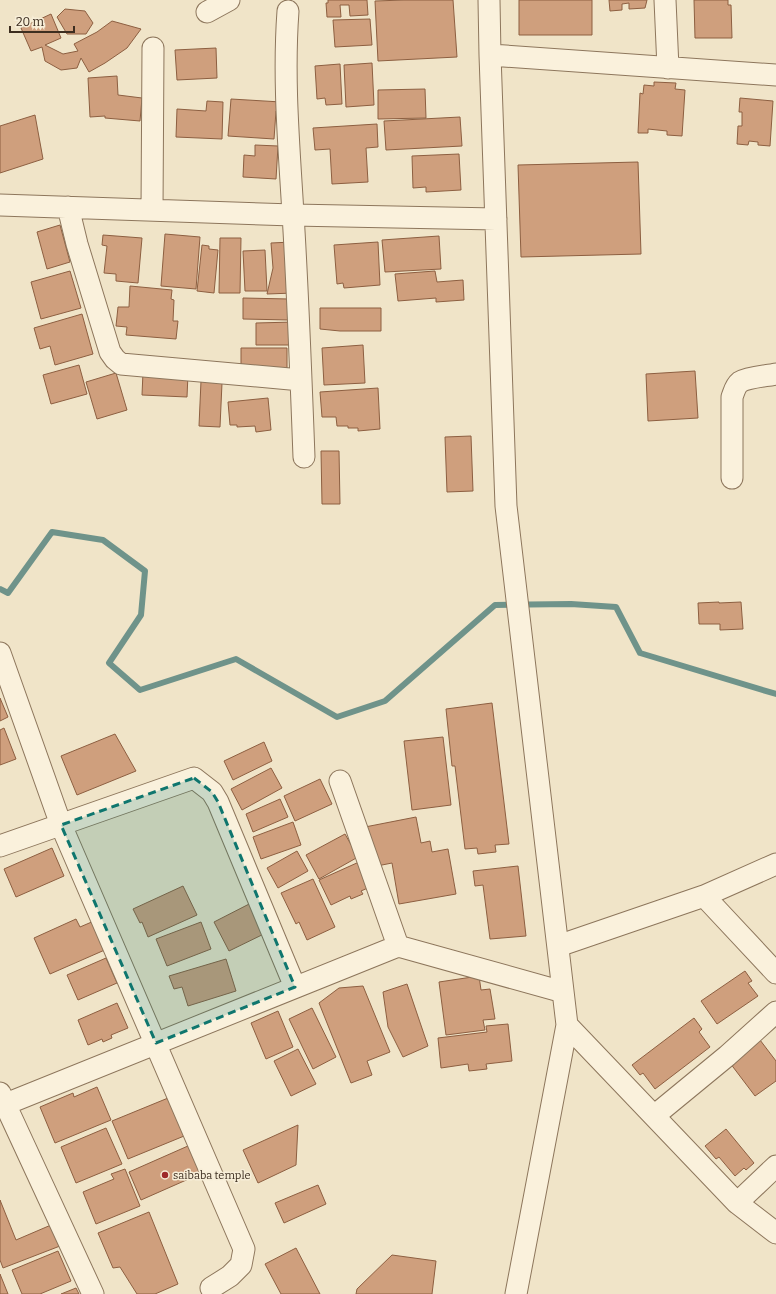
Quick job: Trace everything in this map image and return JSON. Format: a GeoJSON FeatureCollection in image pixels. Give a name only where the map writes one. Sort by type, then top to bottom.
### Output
{"type":"FeatureCollection","features":[{"type":"Feature","properties":{"kind":"street"},"geometry":{"type":"LineString","coordinates":[[207,12],[229,0]]}},
{"type":"Feature","properties":{"kind":"street"},"geometry":{"type":"LineString","coordinates":[[489,0],[506,506],[567,1025],[516,1294]]}},
{"type":"Feature","properties":{"kind":"street"},"geometry":{"type":"LineString","coordinates":[[665,0],[668,68]]}},
{"type":"Feature","properties":{"kind":"street"},"geometry":{"type":"LineString","coordinates":[[288,11],[286,40],[288,136],[304,457]]}},
{"type":"Feature","properties":{"kind":"street"},"geometry":{"type":"LineString","coordinates":[[152,210],[154,48]]}},
{"type":"Feature","properties":{"kind":"street"},"geometry":{"type":"LineString","coordinates":[[490,55],[776,75]]}},
{"type":"Feature","properties":{"kind":"street"},"geometry":{"type":"LineString","coordinates":[[0,205],[293,215],[496,219]]}},
{"type":"Feature","properties":{"kind":"street"},"geometry":{"type":"LineString","coordinates":[[68,207],[79,252],[110,352],[121,364],[301,380]]}},
{"type":"Feature","properties":{"kind":"street"},"geometry":{"type":"LineString","coordinates":[[732,478],[732,397],[736,386],[747,379],[776,374]]}},
{"type":"Feature","properties":{"kind":"street"},"geometry":{"type":"LineString","coordinates":[[0,653],[61,825],[244,1249],[241,1265],[230,1276],[211,1288]]}},
{"type":"Feature","properties":{"kind":"street"},"geometry":{"type":"LineString","coordinates":[[0,846],[194,778],[212,792],[218,802],[294,987]]}},
{"type":"Feature","properties":{"kind":"street"},"geometry":{"type":"LineString","coordinates":[[340,781],[398,946]]}},
{"type":"Feature","properties":{"kind":"street"},"geometry":{"type":"LineString","coordinates":[[558,946],[704,896],[776,864]]}},
{"type":"Feature","properties":{"kind":"street"},"geometry":{"type":"LineString","coordinates":[[704,896],[776,973]]}},
{"type":"Feature","properties":{"kind":"street"},"geometry":{"type":"LineString","coordinates":[[93,1294],[3,1098],[156,1043],[398,946],[563,992]]}},
{"type":"Feature","properties":{"kind":"street"},"geometry":{"type":"LineString","coordinates":[[654,1116],[727,1056],[776,1012]]}},
{"type":"Feature","properties":{"kind":"street"},"geometry":{"type":"LineString","coordinates":[[567,1025],[737,1203],[776,1233]]}},
{"type":"Feature","properties":{"kind":"street"},"geometry":{"type":"LineString","coordinates":[[737,1203],[776,1166]]}},
{"type":"Feature","properties":{"kind":"highlighted area"},"geometry":{"type":"Polygon","coordinates":[[[194,778],[212,792],[218,802],[295,987],[156,1043],[61,825],[194,778]]]}},
{"type":"Feature","properties":{"kind":"building"},"geometry":{"type":"Polygon","coordinates":[[[328,0],[367,0],[368,15],[350,16],[349,5],[340,5],[341,17],[327,17],[326,3],[328,3],[328,0]]]}},
{"type":"Feature","properties":{"kind":"building"},"geometry":{"type":"Polygon","coordinates":[[[453,0],[457,57],[378,61],[375,1],[453,0]]]}},
{"type":"Feature","properties":{"kind":"building"},"geometry":{"type":"Polygon","coordinates":[[[519,0],[592,0],[592,35],[519,35],[519,0]]]}},
{"type":"Feature","properties":{"kind":"building"},"geometry":{"type":"Polygon","coordinates":[[[609,0],[647,0],[645,8],[629,9],[629,3],[622,4],[622,10],[610,11],[609,0]]]}},
{"type":"Feature","properties":{"kind":"building"},"geometry":{"type":"Polygon","coordinates":[[[694,0],[728,0],[728,5],[731,5],[732,38],[695,38],[694,0]]]}},
{"type":"Feature","properties":{"kind":"building"},"geometry":{"type":"Polygon","coordinates":[[[65,9],[85,11],[93,23],[86,34],[67,34],[57,17],[65,9]]]}},
{"type":"Feature","properties":{"kind":"building"},"geometry":{"type":"Polygon","coordinates":[[[51,14],[61,38],[45,45],[63,54],[78,51],[74,44],[97,32],[112,21],[141,29],[127,48],[89,72],[81,58],[77,68],[61,70],[45,61],[42,47],[31,51],[21,28],[51,14]]]}},
{"type":"Feature","properties":{"kind":"building"},"geometry":{"type":"Polygon","coordinates":[[[370,19],[372,45],[335,47],[333,20],[370,19]]]}},
{"type":"Feature","properties":{"kind":"building"},"geometry":{"type":"Polygon","coordinates":[[[216,48],[217,78],[177,80],[175,50],[216,48]]]}},
{"type":"Feature","properties":{"kind":"building"},"geometry":{"type":"Polygon","coordinates":[[[372,63],[374,105],[346,107],[344,65],[372,63]]]}},
{"type":"Feature","properties":{"kind":"building"},"geometry":{"type":"Polygon","coordinates":[[[340,64],[342,104],[326,105],[325,98],[317,99],[315,66],[340,64]]]}},
{"type":"Feature","properties":{"kind":"building"},"geometry":{"type":"Polygon","coordinates":[[[117,76],[118,95],[142,98],[140,121],[105,118],[105,116],[90,117],[88,78],[117,76]]]}},
{"type":"Feature","properties":{"kind":"building"},"geometry":{"type":"Polygon","coordinates":[[[654,82],[676,83],[675,89],[685,90],[682,136],[667,135],[667,131],[648,129],[648,133],[638,133],[640,93],[643,94],[644,85],[654,86],[654,82]]]}},
{"type":"Feature","properties":{"kind":"building"},"geometry":{"type":"Polygon","coordinates":[[[425,89],[426,118],[378,119],[378,90],[425,89]]]}},
{"type":"Feature","properties":{"kind":"building"},"geometry":{"type":"Polygon","coordinates":[[[740,98],[773,101],[770,146],[758,145],[758,142],[749,141],[748,145],[737,144],[738,126],[742,126],[742,112],[739,112],[740,98]]]}},
{"type":"Feature","properties":{"kind":"building"},"geometry":{"type":"Polygon","coordinates":[[[231,99],[281,102],[280,112],[276,111],[274,139],[228,136],[231,99]]]}},
{"type":"Feature","properties":{"kind":"building"},"geometry":{"type":"Polygon","coordinates":[[[207,101],[223,102],[222,139],[176,137],[177,109],[206,111],[207,101]]]}},
{"type":"Feature","properties":{"kind":"building"},"geometry":{"type":"Polygon","coordinates":[[[35,115],[43,159],[0,173],[0,126],[35,115]]]}},
{"type":"Feature","properties":{"kind":"building"},"geometry":{"type":"Polygon","coordinates":[[[460,117],[462,146],[386,150],[384,121],[460,117]]]}},
{"type":"Feature","properties":{"kind":"building"},"geometry":{"type":"Polygon","coordinates":[[[377,124],[378,147],[366,148],[368,182],[332,184],[330,149],[315,150],[313,128],[377,124]]]}},
{"type":"Feature","properties":{"kind":"building"},"geometry":{"type":"Polygon","coordinates":[[[255,145],[278,146],[276,179],[243,177],[244,155],[255,156],[255,145]]]}},
{"type":"Feature","properties":{"kind":"building"},"geometry":{"type":"Polygon","coordinates":[[[459,154],[461,190],[426,192],[426,187],[413,188],[412,156],[459,154]]]}},
{"type":"Feature","properties":{"kind":"building"},"geometry":{"type":"Polygon","coordinates":[[[638,162],[641,254],[521,257],[518,165],[638,162]]]}},
{"type":"Feature","properties":{"kind":"building"},"geometry":{"type":"Polygon","coordinates":[[[60,225],[70,262],[47,269],[37,232],[60,225]]]}},
{"type":"Feature","properties":{"kind":"building"},"geometry":{"type":"Polygon","coordinates":[[[165,234],[200,237],[196,289],[161,286],[165,234]]]}},
{"type":"Feature","properties":{"kind":"building"},"geometry":{"type":"Polygon","coordinates":[[[103,235],[142,238],[138,283],[116,281],[116,274],[104,273],[107,246],[102,245],[103,235]]]}},
{"type":"Feature","properties":{"kind":"building"},"geometry":{"type":"Polygon","coordinates":[[[439,236],[441,269],[385,272],[382,240],[439,236]]]}},
{"type":"Feature","properties":{"kind":"building"},"geometry":{"type":"Polygon","coordinates":[[[220,238],[241,238],[240,293],[219,293],[220,238]]]}},
{"type":"Feature","properties":{"kind":"building"},"geometry":{"type":"Polygon","coordinates":[[[292,242],[294,293],[267,294],[273,268],[271,243],[292,242]]]}},
{"type":"Feature","properties":{"kind":"building"},"geometry":{"type":"Polygon","coordinates":[[[378,242],[380,285],[344,288],[343,283],[337,284],[334,245],[378,242]]]}},
{"type":"Feature","properties":{"kind":"building"},"geometry":{"type":"Polygon","coordinates":[[[202,245],[209,246],[209,249],[218,250],[214,293],[197,291],[202,245]]]}},
{"type":"Feature","properties":{"kind":"building"},"geometry":{"type":"Polygon","coordinates":[[[265,250],[267,291],[245,291],[243,251],[265,250]]]}},
{"type":"Feature","properties":{"kind":"building"},"geometry":{"type":"Polygon","coordinates":[[[70,271],[81,308],[41,319],[31,282],[70,271]]]}},
{"type":"Feature","properties":{"kind":"building"},"geometry":{"type":"Polygon","coordinates":[[[435,271],[437,282],[463,280],[464,300],[436,302],[436,298],[398,301],[395,274],[435,271]]]}},
{"type":"Feature","properties":{"kind":"building"},"geometry":{"type":"Polygon","coordinates":[[[130,286],[172,290],[171,299],[174,300],[173,321],[178,321],[176,339],[126,335],[127,327],[116,326],[118,307],[129,307],[130,286]]]}},
{"type":"Feature","properties":{"kind":"building"},"geometry":{"type":"Polygon","coordinates":[[[243,298],[289,299],[289,320],[243,319],[243,298]]]}},
{"type":"Feature","properties":{"kind":"building"},"geometry":{"type":"Polygon","coordinates":[[[320,308],[381,308],[381,331],[340,331],[320,329],[320,308]]]}},
{"type":"Feature","properties":{"kind":"building"},"geometry":{"type":"Polygon","coordinates":[[[82,314],[93,354],[55,365],[50,346],[40,349],[34,328],[82,314]]]}},
{"type":"Feature","properties":{"kind":"building"},"geometry":{"type":"Polygon","coordinates":[[[294,322],[295,345],[256,345],[256,323],[294,322]]]}},
{"type":"Feature","properties":{"kind":"building"},"geometry":{"type":"Polygon","coordinates":[[[363,345],[365,383],[324,385],[322,348],[363,345]]]}},
{"type":"Feature","properties":{"kind":"building"},"geometry":{"type":"Polygon","coordinates":[[[241,348],[287,348],[287,372],[241,372],[241,348]]]}},
{"type":"Feature","properties":{"kind":"building"},"geometry":{"type":"Polygon","coordinates":[[[79,365],[87,394],[51,404],[43,375],[79,365]]]}},
{"type":"Feature","properties":{"kind":"building"},"geometry":{"type":"Polygon","coordinates":[[[695,371],[698,418],[648,421],[646,374],[695,371]]]}},
{"type":"Feature","properties":{"kind":"building"},"geometry":{"type":"Polygon","coordinates":[[[143,372],[188,374],[187,397],[142,395],[143,372]]]}},
{"type":"Feature","properties":{"kind":"building"},"geometry":{"type":"Polygon","coordinates":[[[116,373],[127,410],[97,419],[86,382],[116,373]]]}},
{"type":"Feature","properties":{"kind":"building"},"geometry":{"type":"Polygon","coordinates":[[[201,381],[222,383],[220,427],[199,426],[201,381]]]}},
{"type":"Feature","properties":{"kind":"building"},"geometry":{"type":"Polygon","coordinates":[[[378,388],[380,429],[358,431],[358,428],[337,426],[336,417],[322,417],[320,392],[378,388]]]}},
{"type":"Feature","properties":{"kind":"building"},"geometry":{"type":"Polygon","coordinates":[[[268,398],[271,430],[256,432],[255,426],[237,427],[237,425],[230,425],[228,402],[268,398]]]}},
{"type":"Feature","properties":{"kind":"building"},"geometry":{"type":"Polygon","coordinates":[[[471,436],[473,491],[447,492],[445,437],[471,436]]]}},
{"type":"Feature","properties":{"kind":"building"},"geometry":{"type":"Polygon","coordinates":[[[321,451],[339,451],[340,504],[322,504],[321,451]]]}},
{"type":"Feature","properties":{"kind":"building"},"geometry":{"type":"Polygon","coordinates":[[[741,602],[743,629],[720,630],[720,624],[699,624],[698,603],[741,602]]]}},
{"type":"Feature","properties":{"kind":"building"},"geometry":{"type":"Polygon","coordinates":[[[0,698],[8,717],[0,721],[0,698]]]}},
{"type":"Feature","properties":{"kind":"building"},"geometry":{"type":"Polygon","coordinates":[[[492,703],[509,844],[495,845],[496,852],[478,854],[477,848],[465,849],[455,766],[452,766],[446,709],[492,703]]]}},
{"type":"Feature","properties":{"kind":"building"},"geometry":{"type":"Polygon","coordinates":[[[4,728],[16,759],[0,765],[0,730],[4,728]]]}},
{"type":"Feature","properties":{"kind":"building"},"geometry":{"type":"Polygon","coordinates":[[[115,734],[136,771],[77,795],[61,756],[115,734]]]}},
{"type":"Feature","properties":{"kind":"building"},"geometry":{"type":"Polygon","coordinates":[[[443,737],[451,805],[412,810],[404,741],[443,737]]]}},
{"type":"Feature","properties":{"kind":"building"},"geometry":{"type":"Polygon","coordinates":[[[264,742],[272,761],[233,780],[224,761],[264,742]]]}},
{"type":"Feature","properties":{"kind":"building"},"geometry":{"type":"Polygon","coordinates":[[[271,768],[282,788],[242,810],[231,789],[271,768]]]}},
{"type":"Feature","properties":{"kind":"building"},"geometry":{"type":"Polygon","coordinates":[[[320,779],[332,804],[295,821],[284,796],[320,779]]]}},
{"type":"Feature","properties":{"kind":"building"},"geometry":{"type":"Polygon","coordinates":[[[280,799],[288,817],[253,832],[246,814],[280,799]]]}},
{"type":"Feature","properties":{"kind":"building"},"geometry":{"type":"Polygon","coordinates":[[[416,817],[421,843],[430,841],[432,852],[448,849],[456,894],[399,904],[392,863],[377,866],[365,827],[416,817]]]}},
{"type":"Feature","properties":{"kind":"building"},"geometry":{"type":"Polygon","coordinates":[[[293,822],[301,845],[261,859],[253,837],[293,822]]]}},
{"type":"Feature","properties":{"kind":"building"},"geometry":{"type":"Polygon","coordinates":[[[345,834],[358,857],[319,879],[306,855],[345,834]]]}},
{"type":"Feature","properties":{"kind":"building"},"geometry":{"type":"Polygon","coordinates":[[[52,848],[64,876],[16,897],[4,869],[52,848]]]}},
{"type":"Feature","properties":{"kind":"building"},"geometry":{"type":"Polygon","coordinates":[[[297,851],[308,871],[278,888],[267,868],[297,851]]]}},
{"type":"Feature","properties":{"kind":"building"},"geometry":{"type":"Polygon","coordinates":[[[359,862],[370,887],[361,891],[363,894],[351,899],[350,896],[331,905],[319,880],[359,862]]]}},
{"type":"Feature","properties":{"kind":"building"},"geometry":{"type":"Polygon","coordinates":[[[518,866],[526,936],[490,939],[483,885],[475,886],[473,871],[518,866]]]}},
{"type":"Feature","properties":{"kind":"building"},"geometry":{"type":"Polygon","coordinates":[[[313,879],[335,927],[307,940],[299,922],[296,924],[281,893],[313,879]]]}},
{"type":"Feature","properties":{"kind":"building"},"geometry":{"type":"Polygon","coordinates":[[[183,886],[197,915],[148,937],[142,922],[140,923],[133,909],[183,886]]]}},
{"type":"Feature","properties":{"kind":"building"},"geometry":{"type":"Polygon","coordinates":[[[255,901],[270,931],[229,951],[214,922],[255,901]]]}},
{"type":"Feature","properties":{"kind":"building"},"geometry":{"type":"Polygon","coordinates":[[[76,919],[80,927],[94,921],[107,949],[50,974],[34,938],[76,919]]]}},
{"type":"Feature","properties":{"kind":"building"},"geometry":{"type":"Polygon","coordinates":[[[201,922],[211,949],[167,966],[156,939],[201,922]]]}},
{"type":"Feature","properties":{"kind":"building"},"geometry":{"type":"Polygon","coordinates":[[[106,958],[117,983],[78,1000],[67,975],[106,958]]]}},
{"type":"Feature","properties":{"kind":"building"},"geometry":{"type":"Polygon","coordinates":[[[226,959],[236,991],[188,1006],[182,987],[174,989],[169,976],[226,959]]]}},
{"type":"Feature","properties":{"kind":"building"},"geometry":{"type":"Polygon","coordinates":[[[745,971],[752,981],[748,983],[758,996],[717,1024],[701,1001],[745,971]]]}},
{"type":"Feature","properties":{"kind":"building"},"geometry":{"type":"Polygon","coordinates":[[[479,976],[481,990],[490,989],[495,1019],[483,1020],[485,1030],[446,1035],[439,982],[479,976]]]}},
{"type":"Feature","properties":{"kind":"building"},"geometry":{"type":"Polygon","coordinates":[[[407,984],[428,1046],[403,1057],[388,1027],[383,992],[407,984]]]}},
{"type":"Feature","properties":{"kind":"building"},"geometry":{"type":"Polygon","coordinates":[[[363,986],[390,1052],[367,1061],[372,1075],[351,1083],[319,1003],[339,988],[363,986]]]}},
{"type":"Feature","properties":{"kind":"building"},"geometry":{"type":"Polygon","coordinates":[[[117,1003],[128,1028],[111,1035],[112,1038],[103,1042],[102,1039],[88,1045],[78,1020],[117,1003]]]}},
{"type":"Feature","properties":{"kind":"building"},"geometry":{"type":"Polygon","coordinates":[[[312,1008],[336,1057],[313,1069],[289,1019],[312,1008]]]}},
{"type":"Feature","properties":{"kind":"building"},"geometry":{"type":"Polygon","coordinates":[[[278,1011],[293,1047],[266,1059],[251,1023],[278,1011]]]}},
{"type":"Feature","properties":{"kind":"building"},"geometry":{"type":"Polygon","coordinates":[[[694,1018],[702,1029],[699,1032],[710,1047],[655,1089],[643,1073],[640,1075],[632,1065],[694,1018]]]}},
{"type":"Feature","properties":{"kind":"building"},"geometry":{"type":"Polygon","coordinates":[[[508,1024],[512,1061],[486,1064],[487,1069],[469,1071],[468,1064],[441,1068],[438,1038],[487,1032],[486,1026],[508,1024]]]}},
{"type":"Feature","properties":{"kind":"building"},"geometry":{"type":"Polygon","coordinates":[[[760,1040],[776,1061],[776,1081],[755,1096],[730,1063],[760,1040]]]}},
{"type":"Feature","properties":{"kind":"building"},"geometry":{"type":"Polygon","coordinates":[[[298,1049],[316,1084],[291,1096],[274,1061],[298,1049]]]}},
{"type":"Feature","properties":{"kind":"building"},"geometry":{"type":"Polygon","coordinates":[[[97,1087],[111,1120],[55,1143],[40,1107],[73,1093],[74,1097],[97,1087]]]}},
{"type":"Feature","properties":{"kind":"building"},"geometry":{"type":"Polygon","coordinates":[[[173,1096],[189,1134],[128,1159],[112,1121],[173,1096]]]}},
{"type":"Feature","properties":{"kind":"building"},"geometry":{"type":"Polygon","coordinates":[[[298,1125],[296,1165],[258,1183],[243,1150],[298,1125]]]}},
{"type":"Feature","properties":{"kind":"building"},"geometry":{"type":"Polygon","coordinates":[[[106,1128],[122,1164],[76,1183],[61,1147],[106,1128]]]}},
{"type":"Feature","properties":{"kind":"building"},"geometry":{"type":"Polygon","coordinates":[[[726,1129],[754,1163],[746,1170],[744,1168],[735,1176],[719,1157],[716,1159],[705,1146],[726,1129]]]}},
{"type":"Feature","properties":{"kind":"building"},"geometry":{"type":"Polygon","coordinates":[[[197,1142],[209,1170],[141,1200],[129,1172],[197,1142]]]}},
{"type":"Feature","properties":{"kind":"building"},"geometry":{"type":"Polygon","coordinates":[[[125,1169],[140,1206],[96,1224],[83,1192],[114,1179],[111,1174],[125,1169]]]}},
{"type":"Feature","properties":{"kind":"building"},"geometry":{"type":"Polygon","coordinates":[[[318,1185],[326,1204],[284,1223],[275,1203],[318,1185]]]}},
{"type":"Feature","properties":{"kind":"building"},"geometry":{"type":"Polygon","coordinates":[[[0,1200],[16,1240],[51,1225],[60,1246],[3,1268],[0,1260],[0,1200]]]}},
{"type":"Feature","properties":{"kind":"building"},"geometry":{"type":"Polygon","coordinates":[[[149,1212],[178,1284],[155,1294],[137,1294],[120,1267],[113,1268],[98,1233],[149,1212]]]}},
{"type":"Feature","properties":{"kind":"building"},"geometry":{"type":"Polygon","coordinates":[[[296,1248],[320,1294],[281,1294],[265,1264],[296,1248]]]}},
{"type":"Feature","properties":{"kind":"building"},"geometry":{"type":"Polygon","coordinates":[[[58,1251],[71,1281],[40,1294],[22,1294],[12,1270],[58,1251]]]}},
{"type":"Feature","properties":{"kind":"building"},"geometry":{"type":"Polygon","coordinates":[[[392,1255],[436,1261],[432,1294],[356,1294],[357,1289],[392,1255]]]}},
{"type":"Feature","properties":{"kind":"building"},"geometry":{"type":"Polygon","coordinates":[[[0,1274],[8,1294],[0,1294],[0,1274]]]}},
{"type":"Feature","properties":{"kind":"building"},"geometry":{"type":"Polygon","coordinates":[[[76,1288],[79,1294],[61,1294],[76,1288]]]}},
{"type":"Feature","properties":{"kind":"waterway"},"geometry":{"type":"LineString","coordinates":[[0,589],[8,593],[52,532],[103,540],[145,571],[141,615],[109,663],[140,690],[236,659],[337,717],[385,701],[495,605],[571,604],[616,607],[640,653],[776,694]]}},
{"type":"Feature","properties":{"kind":"place","name":"saibaba temple"},"geometry":{"type":"Point","coordinates":[165,1175]}}]}
